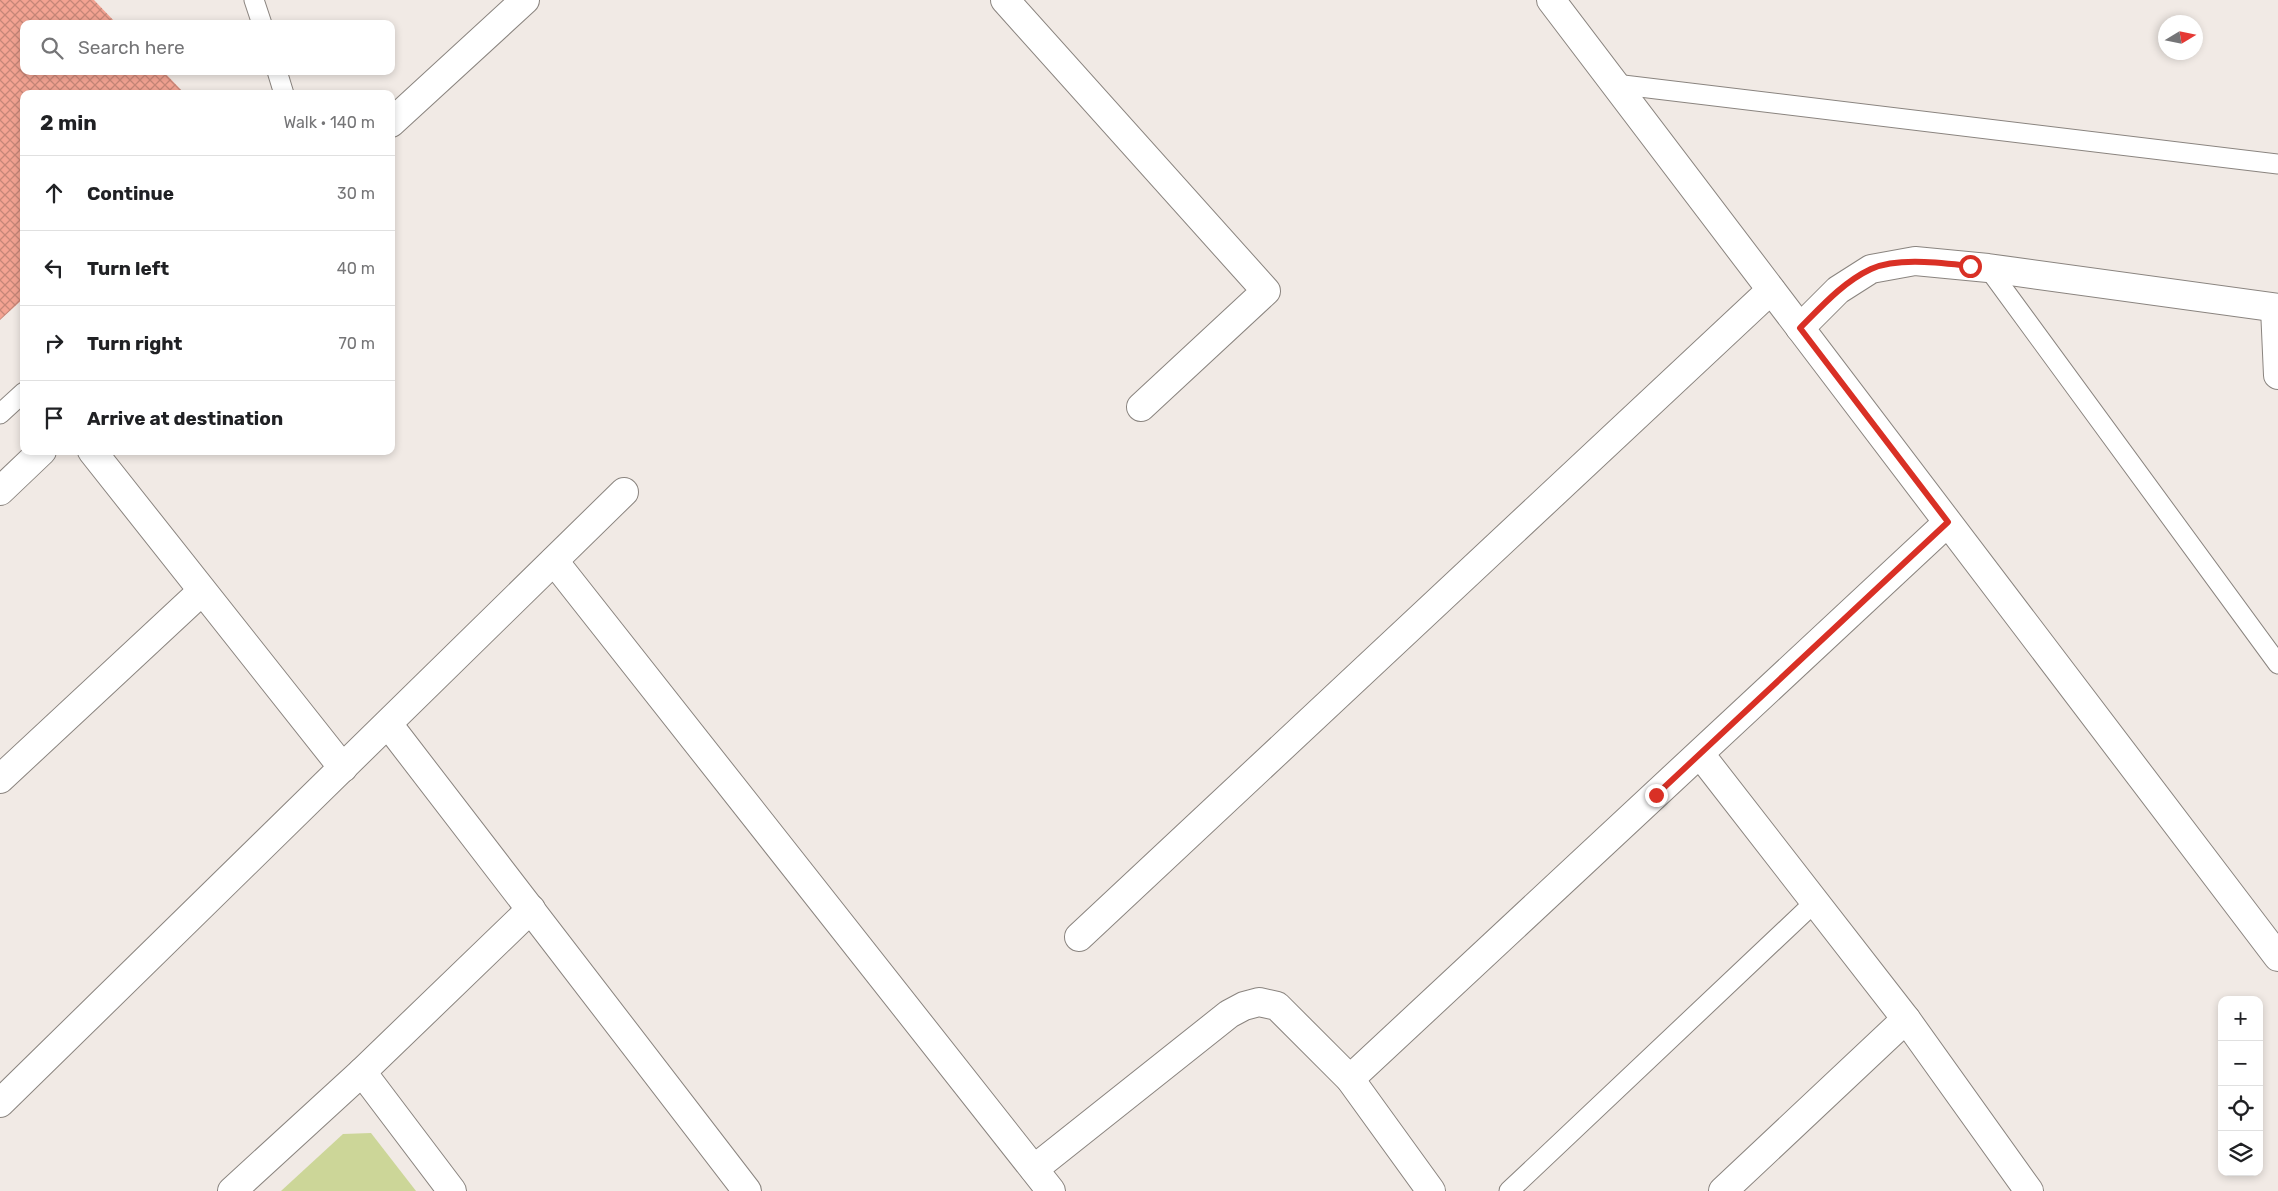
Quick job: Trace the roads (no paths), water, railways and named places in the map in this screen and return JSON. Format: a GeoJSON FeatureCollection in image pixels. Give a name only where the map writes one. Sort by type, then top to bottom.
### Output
{"type":"FeatureCollection","features":[{"type":"Feature","properties":{"kind":"street"},"geometry":{"type":"LineString","coordinates":[[395,119],[525,0]]}},
{"type":"Feature","properties":{"kind":"street"},"geometry":{"type":"LineString","coordinates":[[1005,0],[1266,291],[1141,407]]}},
{"type":"Feature","properties":{"kind":"street"},"geometry":{"type":"LineString","coordinates":[[1551,0],[2278,957]]}},
{"type":"Feature","properties":{"kind":"street"},"geometry":{"type":"LineString","coordinates":[[1800,328],[1838,290],[1871,269],[1915,261],[1988,268],[2277,308],[2278,375]]}},
{"type":"Feature","properties":{"kind":"street"},"geometry":{"type":"LineString","coordinates":[[1079,936],[1771,290]]}},
{"type":"Feature","properties":{"kind":"street"},"geometry":{"type":"LineString","coordinates":[[0,492],[38,455]]}},
{"type":"Feature","properties":{"kind":"street"},"geometry":{"type":"LineString","coordinates":[[95,455],[343,768]]}},
{"type":"Feature","properties":{"kind":"street"},"geometry":{"type":"LineString","coordinates":[[0,1103],[624,492]]}},
{"type":"Feature","properties":{"kind":"street"},"geometry":{"type":"LineString","coordinates":[[1350,1079],[1948,522]]}},
{"type":"Feature","properties":{"kind":"street"},"geometry":{"type":"LineString","coordinates":[[554,561],[1050,1191]]}},
{"type":"Feature","properties":{"kind":"street"},"geometry":{"type":"LineString","coordinates":[[0,779],[202,590]]}},
{"type":"Feature","properties":{"kind":"street"},"geometry":{"type":"LineString","coordinates":[[388,724],[747,1191]]}},
{"type":"Feature","properties":{"kind":"street"},"geometry":{"type":"LineString","coordinates":[[1700,754],[1906,1019],[2029,1191]]}},
{"type":"Feature","properties":{"kind":"street"},"geometry":{"type":"LineString","coordinates":[[232,1191],[362,1072],[531,909]]}},
{"type":"Feature","properties":{"kind":"street"},"geometry":{"type":"LineString","coordinates":[[1034,1169],[1229,1014],[1244,1006],[1259,1002],[1277,1006],[1350,1079],[1431,1191]]}},
{"type":"Feature","properties":{"kind":"street"},"geometry":{"type":"LineString","coordinates":[[1723,1191],[1906,1019]]}},
{"type":"Feature","properties":{"kind":"street"},"geometry":{"type":"LineString","coordinates":[[362,1072],[452,1191]]}},
{"type":"Feature","properties":{"kind":"lane"},"geometry":{"type":"LineString","coordinates":[[254,0],[261,20]]}},
{"type":"Feature","properties":{"kind":"lane"},"geometry":{"type":"LineString","coordinates":[[278,75],[283,90]]}},
{"type":"Feature","properties":{"kind":"lane"},"geometry":{"type":"LineString","coordinates":[[1615,84],[2278,164]]}},
{"type":"Feature","properties":{"kind":"lane"},"geometry":{"type":"LineString","coordinates":[[1988,268],[2278,664]]}},
{"type":"Feature","properties":{"kind":"lane"},"geometry":{"type":"LineString","coordinates":[[0,414],[20,396]]}},
{"type":"Feature","properties":{"kind":"lane"},"geometry":{"type":"LineString","coordinates":[[1509,1191],[1815,902]]}}]}
